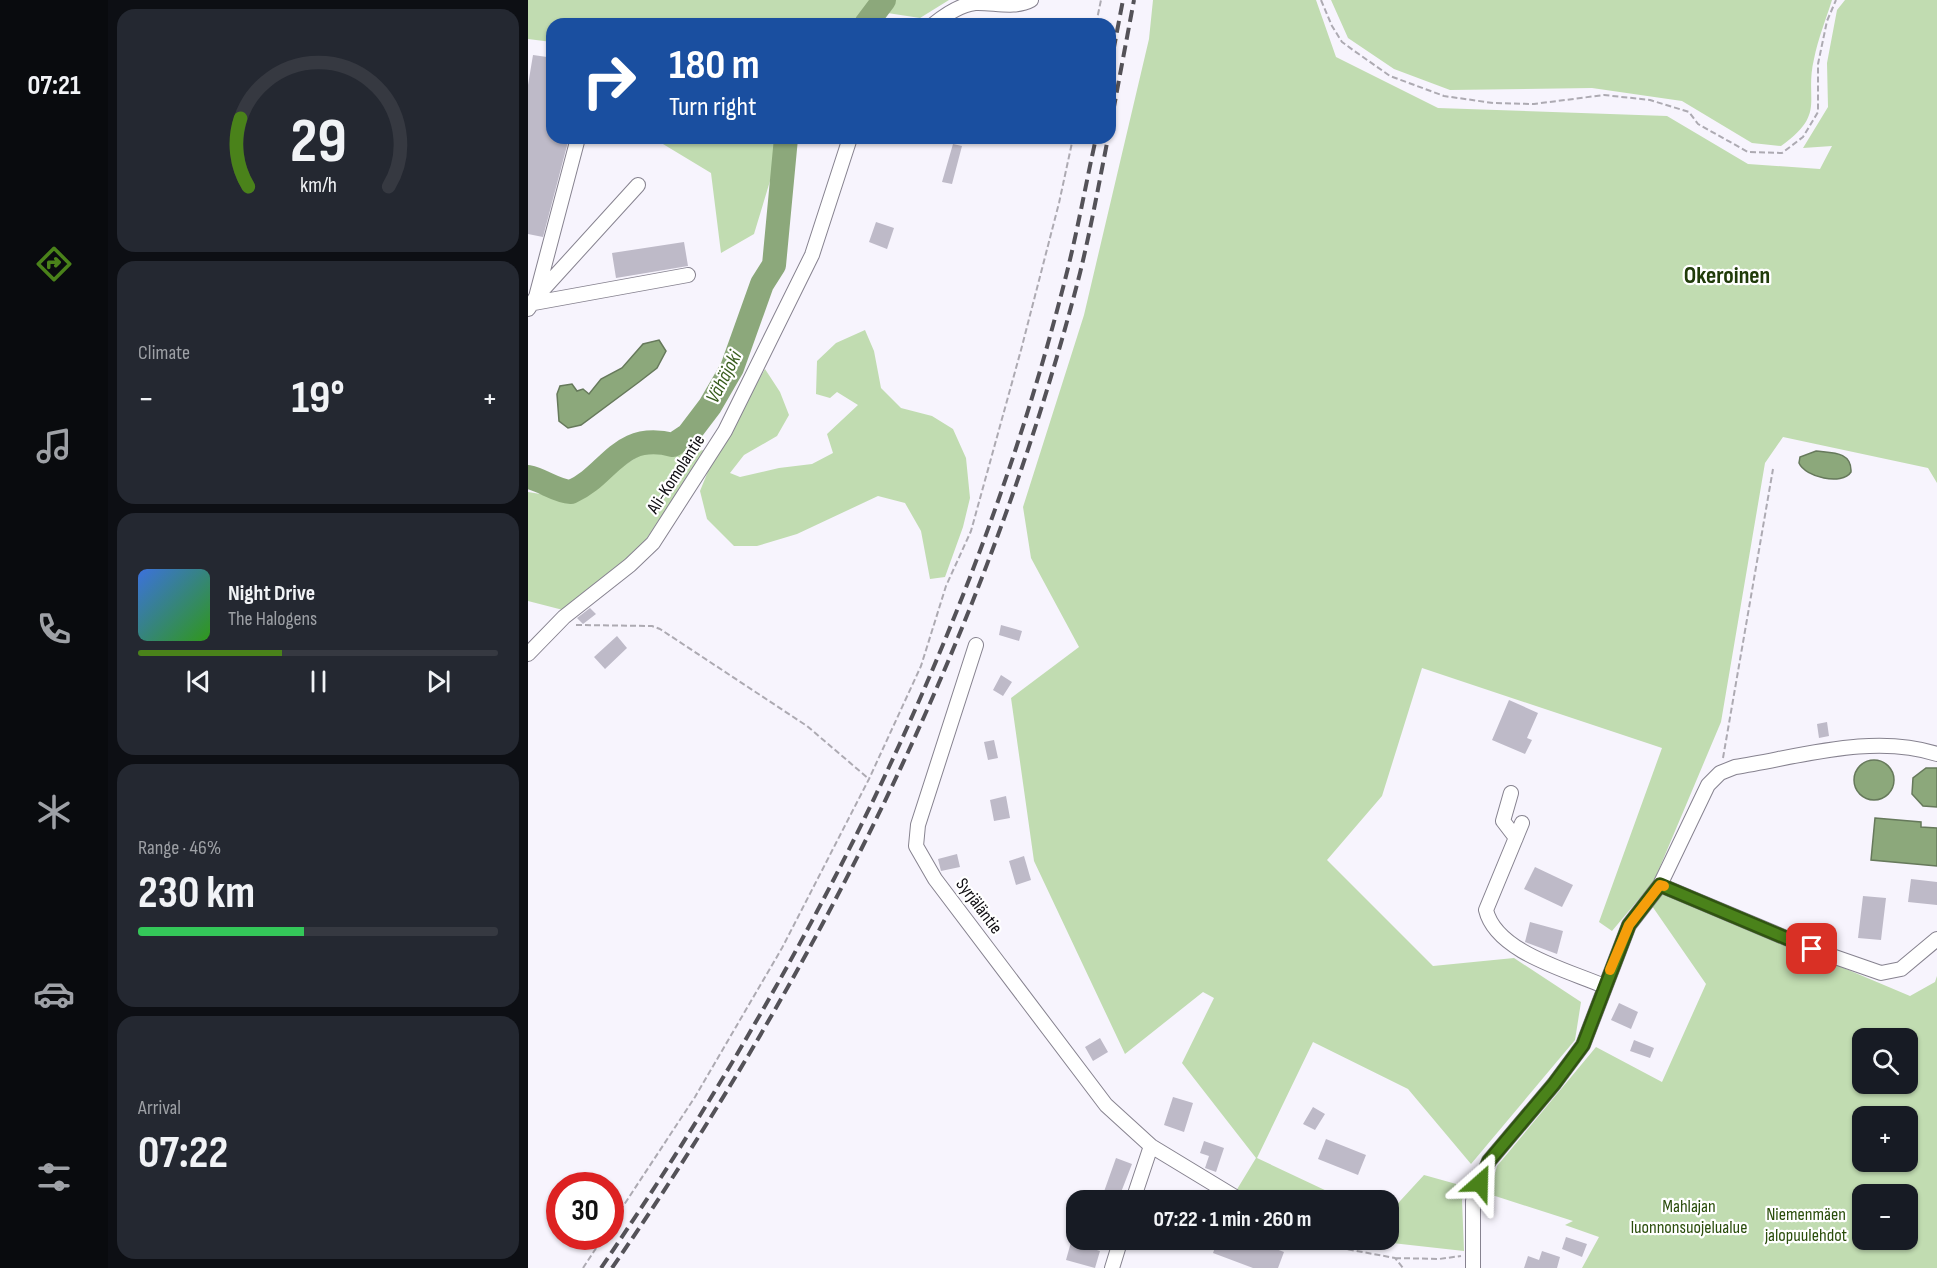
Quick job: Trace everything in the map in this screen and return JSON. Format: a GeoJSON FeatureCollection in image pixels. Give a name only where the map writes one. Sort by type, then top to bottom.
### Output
{"type":"FeatureCollection","features":[{"type":"Feature","properties":{"kind":"street"},"geometry":{"type":"LineString","coordinates":[[942,18],[974,3],[1008,5],[1031,0]]}},
{"type":"Feature","properties":{"kind":"street"},"geometry":{"type":"LineString","coordinates":[[533,303],[576,144]]}},
{"type":"Feature","properties":{"kind":"street","name":"Ali-Komolantie"},"geometry":{"type":"LineString","coordinates":[[528,654],[558,622],[630,565],[653,543],[725,431],[812,255],[848,144]]}},
{"type":"Feature","properties":{"kind":"street"},"geometry":{"type":"LineString","coordinates":[[533,303],[638,185]]}},
{"type":"Feature","properties":{"kind":"street"},"geometry":{"type":"LineString","coordinates":[[533,303],[688,275]]}},
{"type":"Feature","properties":{"kind":"street","name":"Syrjäläntie"},"geometry":{"type":"LineString","coordinates":[[976,645],[918,825],[916,846],[935,879],[1106,1105],[1151,1146],[1224,1190]]}},
{"type":"Feature","properties":{"kind":"street"},"geometry":{"type":"LineString","coordinates":[[1473,1261],[1473,1201],[1489,1161],[1554,1084],[1583,1045],[1629,925],[1660,885],[1708,785],[1720,773],[1735,767],[1856,747],[1893,746],[1937,754]]}},
{"type":"Feature","properties":{"kind":"street"},"geometry":{"type":"LineString","coordinates":[[1511,793],[1503,821],[1516,838]]}},
{"type":"Feature","properties":{"kind":"street"},"geometry":{"type":"LineString","coordinates":[[1522,823],[1485,910],[1489,923],[1503,939],[1524,952],[1604,986]]}},
{"type":"Feature","properties":{"kind":"street"},"geometry":{"type":"LineString","coordinates":[[1660,885],[1812,949],[1881,973],[1901,969],[1937,939]]}},
{"type":"Feature","properties":{"kind":"street"},"geometry":{"type":"LineString","coordinates":[[1137,1190],[1151,1146]]}},
{"type":"Feature","properties":{"kind":"street"},"geometry":{"type":"LineString","coordinates":[[1112,1268],[1118,1250]]}},
{"type":"Feature","properties":{"kind":"path"},"geometry":{"type":"LineString","coordinates":[[1097,18],[1101,0]]}},
{"type":"Feature","properties":{"kind":"path"},"geometry":{"type":"LineString","coordinates":[[1322,0],[1342,42],[1390,76],[1444,96],[1493,103],[1534,104],[1604,95],[1650,100],[1689,112],[1698,123],[1748,152],[1782,153],[1803,137],[1818,112],[1818,64],[1827,21],[1836,0]]}},
{"type":"Feature","properties":{"kind":"path"},"geometry":{"type":"LineString","coordinates":[[624,1205],[695,1097],[776,958],[869,778],[921,666],[946,586],[971,531],[1024,339],[1059,203],[1071,144]]}},
{"type":"Feature","properties":{"kind":"path"},"geometry":{"type":"LineString","coordinates":[[1720,773],[1773,469]]}},
{"type":"Feature","properties":{"kind":"path"},"geometry":{"type":"LineString","coordinates":[[558,622],[585,627],[652,626],[660,629],[807,726],[869,778]]}},
{"type":"Feature","properties":{"kind":"path"},"geometry":{"type":"LineString","coordinates":[[583,1268],[595,1250]]}},
{"type":"Feature","properties":{"kind":"path"},"geometry":{"type":"LineString","coordinates":[[1351,1250],[1395,1258],[1473,1261]]}},
{"type":"Feature","properties":{"kind":"path"},"geometry":{"type":"LineString","coordinates":[[1395,1258],[1403,1268]]}},
{"type":"Feature","properties":{"kind":"green space"},"geometry":{"type":"Polygon","coordinates":[[[528,0],[949,0],[920,18],[868,10],[861,18],[546,18],[546,41],[528,39],[528,0]]]}},
{"type":"Feature","properties":{"kind":"green space"},"geometry":{"type":"Polygon","coordinates":[[[1153,0],[1316,0],[1336,57],[1438,108],[1667,116],[1748,164],[1820,169],[1832,146],[1803,148],[1828,107],[1827,63],[1837,10],[1845,0],[1937,0],[1937,483],[1928,468],[1783,437],[1765,463],[1721,722],[1654,881],[1612,931],[1599,922],[1662,748],[1422,668],[1382,796],[1327,860],[1433,966],[1514,958],[1581,1002],[1575,1040],[1471,1164],[1408,1089],[1313,1042],[1257,1158],[1325,1190],[1237,1190],[1256,1158],[1182,1063],[1214,998],[1203,992],[1125,1054],[1034,861],[1011,698],[1079,647],[1031,558],[1023,507],[1084,315],[1149,39],[1153,0]]]}},
{"type":"Feature","properties":{"kind":"green space"},"geometry":{"type":"Polygon","coordinates":[[[1331,0],[1832,0],[1814,59],[1809,115],[1795,135],[1781,146],[1752,143],[1682,101],[1592,88],[1450,90],[1394,69],[1348,38],[1331,0]]]}},
{"type":"Feature","properties":{"kind":"green space"},"geometry":{"type":"Polygon","coordinates":[[[663,144],[781,144],[754,234],[721,253],[711,173],[663,144]]]}},
{"type":"Feature","properties":{"kind":"green space"},"geometry":{"type":"Polygon","coordinates":[[[865,330],[874,351],[881,388],[901,408],[932,416],[953,429],[966,458],[970,498],[963,527],[945,577],[930,579],[921,531],[905,503],[878,496],[797,534],[757,546],[734,546],[707,519],[700,491],[713,459],[765,369],[780,392],[789,415],[777,436],[744,455],[730,473],[740,477],[779,468],[812,464],[833,453],[827,434],[858,405],[837,392],[830,398],[816,394],[817,361],[836,343],[865,330]]]}},
{"type":"Feature","properties":{"kind":"green space"},"geometry":{"type":"Polygon","coordinates":[[[705,450],[645,541],[627,562],[563,610],[528,601],[528,492],[571,499],[645,452],[666,454],[705,450]]]}},
{"type":"Feature","properties":{"kind":"green space"},"geometry":{"type":"Polygon","coordinates":[[[1664,892],[1910,996],[1935,982],[1937,976],[1937,1268],[1582,1268],[1599,1237],[1565,1225],[1573,1221],[1489,1194],[1497,1166],[1596,1047],[1662,1082],[1706,984],[1652,906],[1664,892]]]}},
{"type":"Feature","properties":{"kind":"green space"},"geometry":{"type":"Polygon","coordinates":[[[1424,1175],[1467,1187],[1462,1200],[1464,1251],[1399,1244],[1399,1202],[1424,1175]]]}},
{"type":"Feature","properties":{"kind":"shaded area"},"geometry":{"type":"Polygon","coordinates":[[[659,340],[666,351],[657,368],[581,425],[568,428],[559,421],[557,394],[560,386],[572,384],[577,391],[583,389],[589,394],[601,379],[622,368],[643,344],[659,340]]]}},
{"type":"Feature","properties":{"kind":"shaded area"},"geometry":{"type":"Polygon","coordinates":[[[1816,451],[1840,454],[1848,460],[1851,472],[1846,476],[1832,479],[1808,472],[1799,463],[1800,457],[1816,451]]]}},
{"type":"Feature","properties":{"kind":"shaded area"},"geometry":{"type":"Polygon","coordinates":[[[1874,760],[1882,761],[1888,766],[1893,772],[1893,788],[1888,794],[1882,799],[1874,800],[1866,799],[1860,794],[1855,788],[1854,780],[1855,772],[1860,766],[1866,761],[1874,760]]]}},
{"type":"Feature","properties":{"kind":"shaded area"},"geometry":{"type":"Polygon","coordinates":[[[1926,768],[1937,768],[1937,807],[1923,806],[1912,794],[1913,778],[1926,768]]]}},
{"type":"Feature","properties":{"kind":"shaded area"},"geometry":{"type":"Polygon","coordinates":[[[1875,818],[1921,822],[1921,827],[1937,828],[1937,866],[1871,860],[1875,818]]]}},
{"type":"Feature","properties":{"kind":"building"},"geometry":{"type":"Polygon","coordinates":[[[533,55],[546,57],[546,144],[567,144],[543,237],[528,234],[528,85],[533,55]]]}},
{"type":"Feature","properties":{"kind":"building"},"geometry":{"type":"Polygon","coordinates":[[[953,144],[962,146],[952,184],[942,182],[953,144]]]}},
{"type":"Feature","properties":{"kind":"building"},"geometry":{"type":"Polygon","coordinates":[[[876,222],[894,228],[887,249],[869,242],[876,222]]]}},
{"type":"Feature","properties":{"kind":"building"},"geometry":{"type":"Polygon","coordinates":[[[684,242],[688,266],[616,278],[612,253],[684,242]]]}},
{"type":"Feature","properties":{"kind":"building"},"geometry":{"type":"Polygon","coordinates":[[[590,608],[596,614],[583,624],[577,618],[590,608]]]}},
{"type":"Feature","properties":{"kind":"building"},"geometry":{"type":"Polygon","coordinates":[[[1001,625],[1022,631],[1019,641],[999,635],[1001,625]]]}},
{"type":"Feature","properties":{"kind":"building"},"geometry":{"type":"Polygon","coordinates":[[[617,636],[627,648],[605,669],[594,657],[617,636]]]}},
{"type":"Feature","properties":{"kind":"building"},"geometry":{"type":"Polygon","coordinates":[[[1001,675],[1012,682],[1003,696],[993,690],[1001,675]]]}},
{"type":"Feature","properties":{"kind":"building"},"geometry":{"type":"Polygon","coordinates":[[[1509,700],[1538,713],[1527,738],[1532,740],[1525,754],[1492,740],[1509,700]]]}},
{"type":"Feature","properties":{"kind":"building"},"geometry":{"type":"Polygon","coordinates":[[[1827,722],[1829,736],[1819,738],[1817,724],[1827,722]]]}},
{"type":"Feature","properties":{"kind":"building"},"geometry":{"type":"Polygon","coordinates":[[[994,740],[998,758],[988,760],[984,742],[994,740]]]}},
{"type":"Feature","properties":{"kind":"building"},"geometry":{"type":"Polygon","coordinates":[[[1006,796],[1010,818],[994,821],[990,800],[1006,796]]]}},
{"type":"Feature","properties":{"kind":"building"},"geometry":{"type":"Polygon","coordinates":[[[957,854],[960,867],[941,871],[938,859],[957,854]]]}},
{"type":"Feature","properties":{"kind":"building"},"geometry":{"type":"Polygon","coordinates":[[[1024,856],[1031,880],[1016,885],[1009,861],[1024,856]]]}},
{"type":"Feature","properties":{"kind":"building"},"geometry":{"type":"Polygon","coordinates":[[[1535,867],[1573,885],[1562,907],[1524,889],[1535,867]]]}},
{"type":"Feature","properties":{"kind":"building"},"geometry":{"type":"Polygon","coordinates":[[[1911,879],[1937,882],[1937,905],[1908,902],[1911,879]]]}},
{"type":"Feature","properties":{"kind":"building"},"geometry":{"type":"Polygon","coordinates":[[[1863,896],[1886,898],[1881,940],[1858,938],[1863,896]]]}},
{"type":"Feature","properties":{"kind":"building"},"geometry":{"type":"Polygon","coordinates":[[[1530,922],[1563,931],[1557,954],[1525,942],[1530,922]]]}},
{"type":"Feature","properties":{"kind":"building"},"geometry":{"type":"Polygon","coordinates":[[[1619,1003],[1638,1012],[1631,1029],[1611,1020],[1619,1003]]]}},
{"type":"Feature","properties":{"kind":"building"},"geometry":{"type":"Polygon","coordinates":[[[1100,1038],[1108,1052],[1093,1061],[1085,1047],[1100,1038]]]}},
{"type":"Feature","properties":{"kind":"building"},"geometry":{"type":"Polygon","coordinates":[[[1634,1040],[1654,1048],[1650,1058],[1630,1051],[1634,1040]]]}},
{"type":"Feature","properties":{"kind":"building"},"geometry":{"type":"Polygon","coordinates":[[[1173,1097],[1193,1103],[1184,1132],[1164,1125],[1173,1097]]]}},
{"type":"Feature","properties":{"kind":"building"},"geometry":{"type":"Polygon","coordinates":[[[1313,1107],[1325,1114],[1315,1130],[1303,1124],[1313,1107]]]}},
{"type":"Feature","properties":{"kind":"building"},"geometry":{"type":"Polygon","coordinates":[[[1326,1139],[1366,1155],[1358,1175],[1318,1159],[1326,1139]]]}},
{"type":"Feature","properties":{"kind":"building"},"geometry":{"type":"Polygon","coordinates":[[[1204,1141],[1224,1148],[1216,1172],[1205,1168],[1209,1156],[1200,1153],[1204,1141]]]}},
{"type":"Feature","properties":{"kind":"building"},"geometry":{"type":"Polygon","coordinates":[[[1116,1158],[1132,1164],[1122,1190],[1105,1190],[1116,1158]]]}},
{"type":"Feature","properties":{"kind":"building"},"geometry":{"type":"Polygon","coordinates":[[[1566,1237],[1587,1244],[1582,1257],[1562,1249],[1566,1237]]]}},
{"type":"Feature","properties":{"kind":"building"},"geometry":{"type":"Polygon","coordinates":[[[1069,1250],[1100,1251],[1095,1268],[1066,1260],[1069,1250]]]}},
{"type":"Feature","properties":{"kind":"building"},"geometry":{"type":"Polygon","coordinates":[[[1214,1250],[1279,1250],[1284,1252],[1278,1268],[1253,1268],[1213,1253],[1214,1250]]]}},
{"type":"Feature","properties":{"kind":"building"},"geometry":{"type":"Polygon","coordinates":[[[1542,1251],[1560,1257],[1557,1268],[1524,1268],[1528,1256],[1539,1260],[1542,1251]]]}},
{"type":"Feature","properties":{"kind":"waterway","name":"Vähäjoki"},"geometry":{"type":"LineString","coordinates":[[870,18],[884,0]]}},
{"type":"Feature","properties":{"kind":"waterway","name":"Vähäjoki"},"geometry":{"type":"LineString","coordinates":[[528,477],[571,492],[596,476],[627,449],[639,444],[654,442],[673,445],[688,435],[710,406],[732,368],[762,284],[774,265],[785,144]]}},
{"type":"Feature","properties":{"kind":"railway"},"geometry":{"type":"LineString","coordinates":[[1116,37],[1123,0]]}},
{"type":"Feature","properties":{"kind":"railway"},"geometry":{"type":"LineString","coordinates":[[1116,96],[1134,0]]}},
{"type":"Feature","properties":{"kind":"railway"},"geometry":{"type":"LineString","coordinates":[[601,1268],[677,1153],[748,1035],[816,914],[878,791],[935,665],[985,536],[1030,405],[1067,272],[1095,144]]}},
{"type":"Feature","properties":{"kind":"railway"},"geometry":{"type":"LineString","coordinates":[[612,1268],[688,1153],[760,1035],[828,914],[890,791],[947,665],[997,536],[1042,406],[1080,273],[1107,144]]}},
{"type":"Feature","properties":{"kind":"slow traffic"},"geometry":{"type":"LineString","coordinates":[[1610,970],[1629,925],[1660,885],[1664,886]]}},
{"type":"Feature","properties":{"kind":"district","name":"Okeroinen"},"geometry":{"type":"Point","coordinates":[1727,275]}},
{"type":"Feature","properties":{"kind":"route"},"geometry":{"type":"LineString","coordinates":[[1480,1183],[1489,1161],[1554,1084],[1583,1045],[1629,925],[1660,885],[1812,949]]}},
{"type":"Feature","properties":{"kind":"park label","name":"Mahlajan luonnonsuojelualue"},"geometry":{"type":"Point","coordinates":[1689,1216]}},
{"type":"Feature","properties":{"kind":"park label","name":"Niemenmäen jalopuulehdot"},"geometry":{"type":"Point","coordinates":[1806,1224]}}]}
